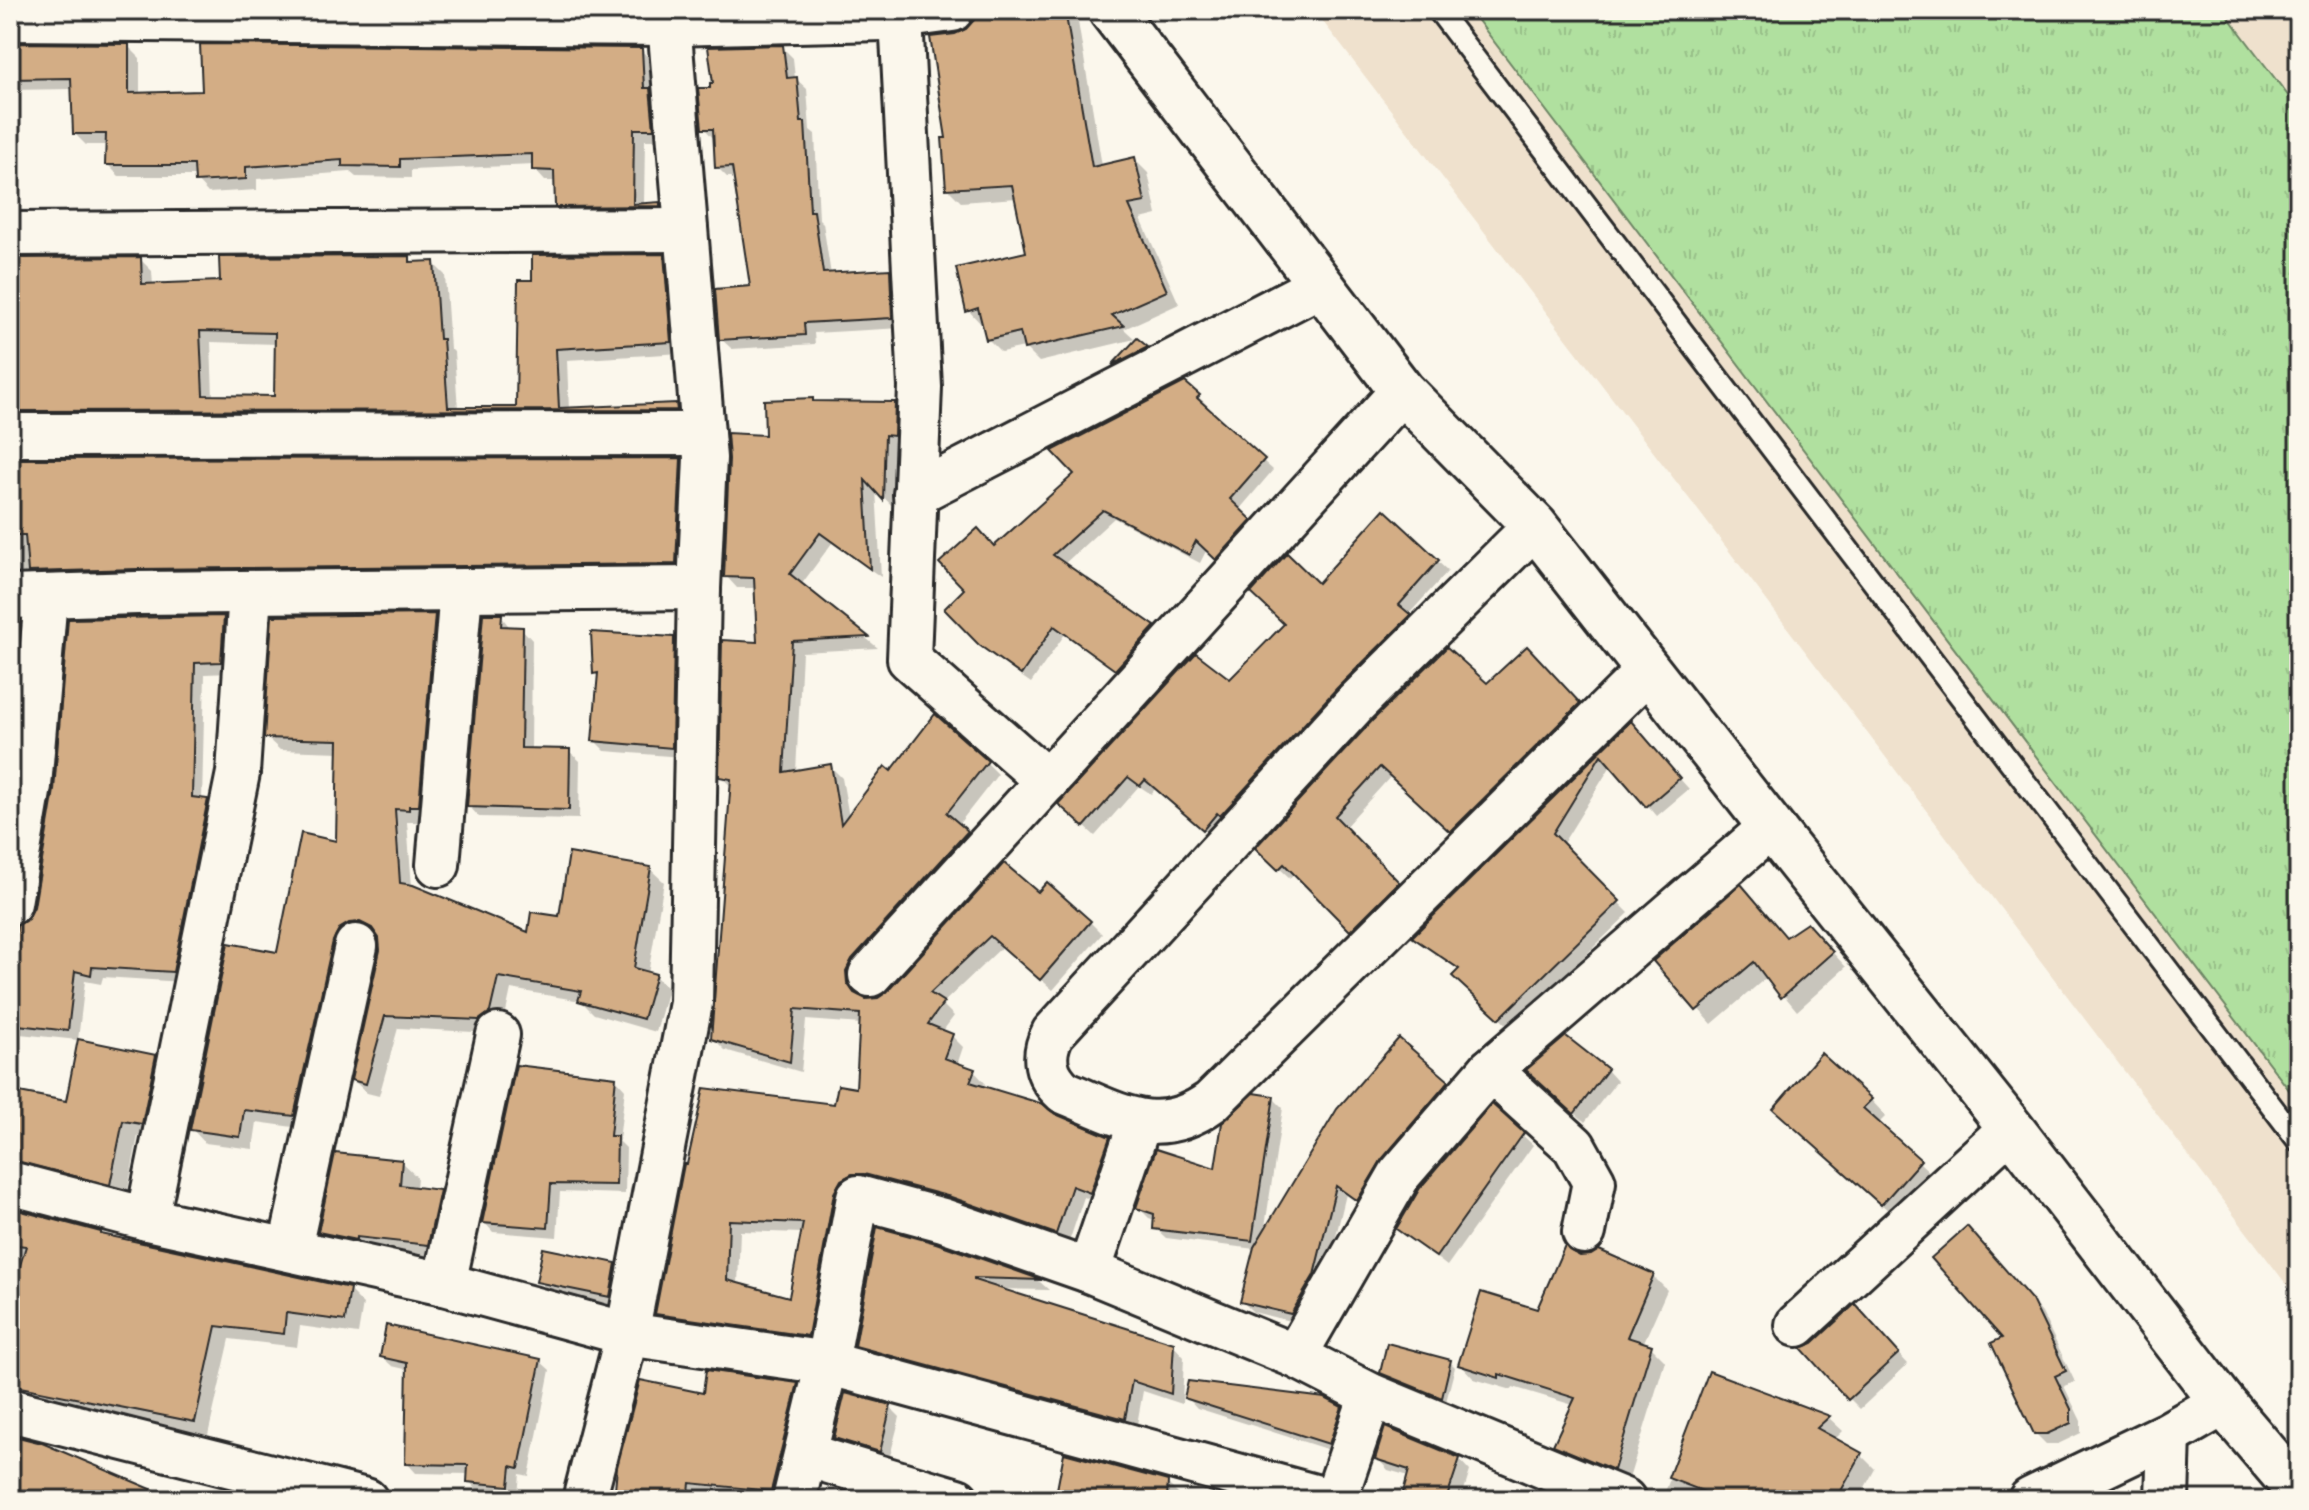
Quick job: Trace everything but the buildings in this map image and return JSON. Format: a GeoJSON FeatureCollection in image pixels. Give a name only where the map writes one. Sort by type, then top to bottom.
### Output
{"type":"FeatureCollection","features":[{"type":"Feature","properties":{"kind":"main road"},"geometry":{"type":"LineString","coordinates":[[1111,10],[1402,391],[1535,526],[2011,1128],[2292,1493]]}},
{"type":"Feature","properties":{"kind":"main road"},"geometry":{"type":"LineString","coordinates":[[2031,1500],[2169,1434],[2223,1403]]}},
{"type":"Feature","properties":{"kind":"street"},"geometry":{"type":"LineString","coordinates":[[10,19],[901,17],[952,10]]}},
{"type":"Feature","properties":{"kind":"street"},"geometry":{"type":"LineString","coordinates":[[584,1500],[627,1334],[691,1003],[699,588],[705,458],[669,17]]}},
{"type":"Feature","properties":{"kind":"street"},"geometry":{"type":"LineString","coordinates":[[901,17],[920,387],[909,659],[1047,781]]}},
{"type":"Feature","properties":{"kind":"street"},"geometry":{"type":"LineString","coordinates":[[10,234],[686,230]]}},
{"type":"Feature","properties":{"kind":"street"},"geometry":{"type":"LineString","coordinates":[[915,494],[1321,285]]}},
{"type":"Feature","properties":{"kind":"street"},"geometry":{"type":"LineString","coordinates":[[870,975],[1402,391]]}},
{"type":"Feature","properties":{"kind":"street"},"geometry":{"type":"LineString","coordinates":[[10,435],[703,434]]}},
{"type":"Feature","properties":{"kind":"street"},"geometry":{"type":"LineString","coordinates":[[1535,526],[1355,704],[1053,1033],[1045,1055],[1046,1066],[1056,1085],[1064,1092],[1140,1122],[1161,1123],[1182,1119],[1211,1102],[1648,670]]}},
{"type":"Feature","properties":{"kind":"street"},"geometry":{"type":"LineString","coordinates":[[10,903],[30,786],[28,597],[699,588]]}},
{"type":"Feature","properties":{"kind":"street"},"geometry":{"type":"LineString","coordinates":[[438,865],[461,591]]}},
{"type":"Feature","properties":{"kind":"street"},"geometry":{"type":"LineString","coordinates":[[147,1219],[238,773],[250,592]]}},
{"type":"Feature","properties":{"kind":"street"},"geometry":{"type":"LineString","coordinates":[[1295,1356],[1400,1174],[1490,1070],[1771,827]]}},
{"type":"Feature","properties":{"kind":"street"},"geometry":{"type":"LineString","coordinates":[[290,1248],[356,946]]}},
{"type":"Feature","properties":{"kind":"street"},"geometry":{"type":"LineString","coordinates":[[444,1284],[498,1035]]}},
{"type":"Feature","properties":{"kind":"street"},"geometry":{"type":"LineString","coordinates":[[1490,1070],[1574,1146],[1594,1182],[1584,1232]]}},
{"type":"Feature","properties":{"kind":"street"},"geometry":{"type":"LineString","coordinates":[[1089,1271],[1140,1122]]}},
{"type":"Feature","properties":{"kind":"street"},"geometry":{"type":"LineString","coordinates":[[1797,1325],[2011,1128]]}},
{"type":"Feature","properties":{"kind":"street"},"geometry":{"type":"LineString","coordinates":[[10,1183],[147,1219],[444,1284],[627,1334],[827,1363],[1332,1500],[1371,1395]]}},
{"type":"Feature","properties":{"kind":"street"},"geometry":{"type":"LineString","coordinates":[[794,1500],[827,1363],[858,1197],[943,1220],[1089,1271],[1295,1356],[1371,1395],[1624,1500]]}},
{"type":"Feature","properties":{"kind":"street"},"geometry":{"type":"LineString","coordinates":[[10,1410],[366,1500]]}},
{"type":"Feature","properties":{"kind":"street"},"geometry":{"type":"LineString","coordinates":[[2167,1500],[2169,1434]]}},
{"type":"Feature","properties":{"kind":"street"},"geometry":{"type":"LineString","coordinates":[[806,1455],[957,1500]]}},
{"type":"Feature","properties":{"kind":"lane"},"geometry":{"type":"LineString","coordinates":[[1438,10],[2299,1142]]}},
{"type":"Feature","properties":{"kind":"shaded area"},"geometry":{"type":"Polygon","coordinates":[[[1314,10],[2299,10],[2299,1301],[1691,501],[1314,10]]]}},
{"type":"Feature","properties":{"kind":"green space"},"geometry":{"type":"Polygon","coordinates":[[[1470,10],[2223,10],[2299,110],[2299,1103],[1470,10]]]}}]}
